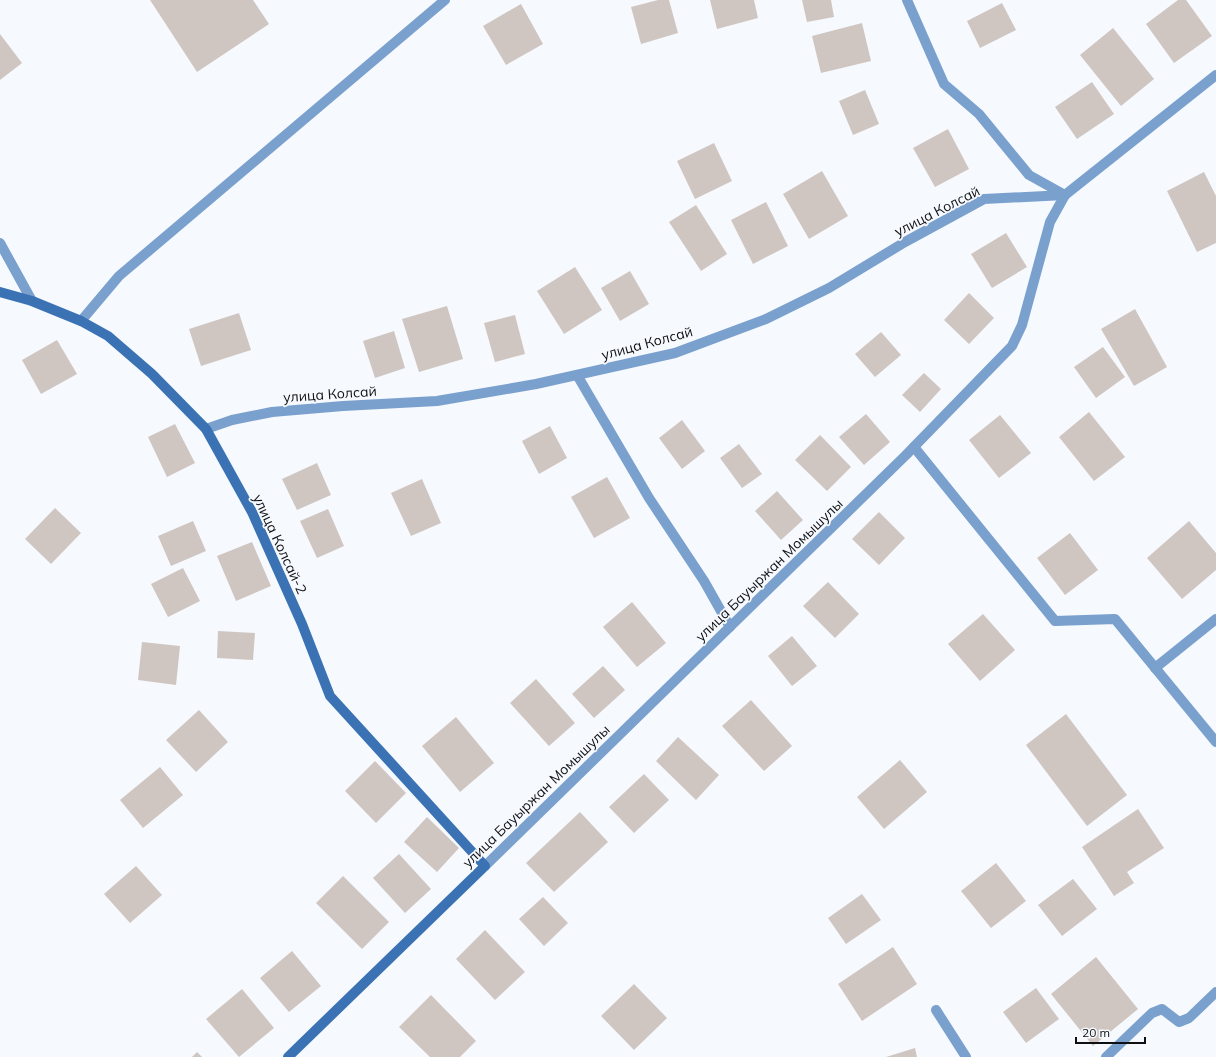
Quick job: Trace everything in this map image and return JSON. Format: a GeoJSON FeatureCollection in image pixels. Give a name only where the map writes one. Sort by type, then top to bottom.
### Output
{"type":"FeatureCollection","features":[{"type":"Feature","properties":{"kind":"street"},"geometry":{"type":"LineString","coordinates":[[81,322],[119,276],[445,0]]}},
{"type":"Feature","properties":{"kind":"street"},"geometry":{"type":"LineString","coordinates":[[907,0],[944,84],[979,114],[1029,175],[1065,195]]}},
{"type":"Feature","properties":{"kind":"street","name":"улица Бауыржан Момышулы"},"geometry":{"type":"LineString","coordinates":[[288,1057],[914,447],[1012,346],[1022,325],[1050,222],[1065,195],[1216,76]]}},
{"type":"Feature","properties":{"kind":"street","name":"улица Колсай"},"geometry":{"type":"LineString","coordinates":[[206,429],[232,420],[272,412],[437,401],[536,384],[675,353],[766,319],[829,288],[905,242],[984,199],[1065,195]]}},
{"type":"Feature","properties":{"kind":"street"},"geometry":{"type":"LineString","coordinates":[[0,243],[32,301]]}},
{"type":"Feature","properties":{"kind":"street","name":"улица Колсай-2"},"geometry":{"type":"LineString","coordinates":[[0,292],[32,301],[81,322],[108,336],[147,369],[206,429],[252,512],[302,624],[330,696],[485,866]]}},
{"type":"Feature","properties":{"kind":"street"},"geometry":{"type":"LineString","coordinates":[[576,375],[649,498],[704,581],[730,627]]}},
{"type":"Feature","properties":{"kind":"street"},"geometry":{"type":"LineString","coordinates":[[914,447],[1055,621],[1115,619],[1216,742]]}},
{"type":"Feature","properties":{"kind":"street"},"geometry":{"type":"LineString","coordinates":[[1155,668],[1216,619]]}},
{"type":"Feature","properties":{"kind":"street"},"geometry":{"type":"LineString","coordinates":[[1106,1057],[1152,1013],[1162,1010],[1179,1022],[1189,1018],[1216,992]]}},
{"type":"Feature","properties":{"kind":"street"},"geometry":{"type":"LineString","coordinates":[[936,1010],[966,1057]]}},
{"type":"Feature","properties":{"kind":"building"},"geometry":{"type":"Polygon","coordinates":[[[150,0],[253,0],[269,24],[197,72],[150,0]]]}},
{"type":"Feature","properties":{"kind":"building"},"geometry":{"type":"Polygon","coordinates":[[[658,0],[669,0],[678,33],[641,44],[631,7],[658,0]]]}},
{"type":"Feature","properties":{"kind":"building"},"geometry":{"type":"Polygon","coordinates":[[[710,0],[754,0],[758,18],[717,29],[710,0]]]}},
{"type":"Feature","properties":{"kind":"building"},"geometry":{"type":"Polygon","coordinates":[[[802,0],[831,0],[834,17],[807,22],[802,0]]]}},
{"type":"Feature","properties":{"kind":"building"},"geometry":{"type":"Polygon","coordinates":[[[1178,0],[1186,0],[1212,36],[1174,63],[1146,24],[1178,0]]]}},
{"type":"Feature","properties":{"kind":"building"},"geometry":{"type":"Polygon","coordinates":[[[1002,3],[1016,30],[980,48],[967,21],[1002,3]]]}},
{"type":"Feature","properties":{"kind":"building"},"geometry":{"type":"Polygon","coordinates":[[[521,4],[543,44],[506,65],[483,26],[521,4]]]}},
{"type":"Feature","properties":{"kind":"building"},"geometry":{"type":"Polygon","coordinates":[[[862,23],[871,61],[821,73],[812,36],[862,23]]]}},
{"type":"Feature","properties":{"kind":"building"},"geometry":{"type":"Polygon","coordinates":[[[1113,28],[1154,79],[1121,106],[1080,55],[1113,28]]]}},
{"type":"Feature","properties":{"kind":"building"},"geometry":{"type":"Polygon","coordinates":[[[0,34],[22,63],[0,80],[0,34]]]}},
{"type":"Feature","properties":{"kind":"building"},"geometry":{"type":"Polygon","coordinates":[[[1092,82],[1114,114],[1077,139],[1055,107],[1092,82]]]}},
{"type":"Feature","properties":{"kind":"building"},"geometry":{"type":"Polygon","coordinates":[[[865,90],[879,124],[853,135],[839,101],[865,90]]]}},
{"type":"Feature","properties":{"kind":"building"},"geometry":{"type":"Polygon","coordinates":[[[948,129],[969,169],[935,187],[913,148],[948,129]]]}},
{"type":"Feature","properties":{"kind":"building"},"geometry":{"type":"Polygon","coordinates":[[[714,143],[732,181],[695,199],[677,161],[714,143]]]}},
{"type":"Feature","properties":{"kind":"building"},"geometry":{"type":"Polygon","coordinates":[[[822,171],[848,216],[809,239],[783,194],[822,171]]]}},
{"type":"Feature","properties":{"kind":"building"},"geometry":{"type":"Polygon","coordinates":[[[1204,172],[1216,196],[1216,243],[1197,252],[1167,191],[1204,172]]]}},
{"type":"Feature","properties":{"kind":"building"},"geometry":{"type":"Polygon","coordinates":[[[766,202],[788,246],[753,264],[731,220],[766,202]]]}},
{"type":"Feature","properties":{"kind":"building"},"geometry":{"type":"Polygon","coordinates":[[[696,205],[727,254],[701,271],[669,222],[696,205]]]}},
{"type":"Feature","properties":{"kind":"building"},"geometry":{"type":"Polygon","coordinates":[[[1006,233],[1027,267],[992,288],[971,254],[1006,233]]]}},
{"type":"Feature","properties":{"kind":"building"},"geometry":{"type":"Polygon","coordinates":[[[575,267],[602,310],[564,334],[537,291],[575,267]]]}},
{"type":"Feature","properties":{"kind":"building"},"geometry":{"type":"Polygon","coordinates":[[[630,271],[649,304],[620,321],[601,288],[630,271]]]}},
{"type":"Feature","properties":{"kind":"building"},"geometry":{"type":"Polygon","coordinates":[[[969,293],[994,318],[969,344],[944,320],[969,293]]]}},
{"type":"Feature","properties":{"kind":"building"},"geometry":{"type":"Polygon","coordinates":[[[447,306],[463,359],[419,372],[402,319],[447,306]]]}},
{"type":"Feature","properties":{"kind":"building"},"geometry":{"type":"Polygon","coordinates":[[[1135,309],[1167,367],[1134,386],[1101,329],[1135,309]]]}},
{"type":"Feature","properties":{"kind":"building"},"geometry":{"type":"Polygon","coordinates":[[[239,313],[251,350],[201,366],[189,329],[239,313]]]}},
{"type":"Feature","properties":{"kind":"building"},"geometry":{"type":"Polygon","coordinates":[[[515,315],[525,354],[495,362],[484,323],[515,315]]]}},
{"type":"Feature","properties":{"kind":"building"},"geometry":{"type":"Polygon","coordinates":[[[394,331],[405,368],[375,378],[363,341],[394,331]]]}},
{"type":"Feature","properties":{"kind":"building"},"geometry":{"type":"Polygon","coordinates":[[[881,332],[901,355],[875,377],[855,354],[881,332]]]}},
{"type":"Feature","properties":{"kind":"building"},"geometry":{"type":"Polygon","coordinates":[[[57,340],[77,374],[41,394],[22,360],[57,340]]]}},
{"type":"Feature","properties":{"kind":"building"},"geometry":{"type":"Polygon","coordinates":[[[1103,347],[1125,377],[1096,398],[1074,367],[1103,347]]]}},
{"type":"Feature","properties":{"kind":"building"},"geometry":{"type":"Polygon","coordinates":[[[924,373],[941,389],[920,412],[902,395],[924,373]]]}},
{"type":"Feature","properties":{"kind":"building"},"geometry":{"type":"Polygon","coordinates":[[[1089,412],[1125,457],[1094,481],[1059,437],[1089,412]]]}},
{"type":"Feature","properties":{"kind":"building"},"geometry":{"type":"Polygon","coordinates":[[[866,414],[890,442],[864,465],[839,437],[866,414]]]}},
{"type":"Feature","properties":{"kind":"building"},"geometry":{"type":"Polygon","coordinates":[[[1000,415],[1031,453],[999,478],[969,440],[1000,415]]]}},
{"type":"Feature","properties":{"kind":"building"},"geometry":{"type":"Polygon","coordinates":[[[682,420],[705,451],[682,469],[659,438],[682,420]]]}},
{"type":"Feature","properties":{"kind":"building"},"geometry":{"type":"Polygon","coordinates":[[[175,424],[195,463],[167,477],[148,437],[175,424]]]}},
{"type":"Feature","properties":{"kind":"building"},"geometry":{"type":"Polygon","coordinates":[[[550,426],[567,458],[539,474],[522,441],[550,426]]]}},
{"type":"Feature","properties":{"kind":"building"},"geometry":{"type":"Polygon","coordinates":[[[820,435],[851,467],[827,491],[795,460],[820,435]]]}},
{"type":"Feature","properties":{"kind":"building"},"geometry":{"type":"Polygon","coordinates":[[[739,444],[762,474],[742,488],[720,458],[739,444]]]}},
{"type":"Feature","properties":{"kind":"building"},"geometry":{"type":"Polygon","coordinates":[[[317,463],[331,495],[297,510],[282,479],[317,463]]]}},
{"type":"Feature","properties":{"kind":"building"},"geometry":{"type":"Polygon","coordinates":[[[607,477],[630,518],[594,538],[571,497],[607,477]]]}},
{"type":"Feature","properties":{"kind":"building"},"geometry":{"type":"Polygon","coordinates":[[[422,479],[441,523],[411,536],[391,493],[422,479]]]}},
{"type":"Feature","properties":{"kind":"building"},"geometry":{"type":"Polygon","coordinates":[[[777,491],[803,520],[781,540],[755,511],[777,491]]]}},
{"type":"Feature","properties":{"kind":"building"},"geometry":{"type":"Polygon","coordinates":[[[55,508],[81,533],[51,564],[25,539],[55,508]]]}},
{"type":"Feature","properties":{"kind":"building"},"geometry":{"type":"Polygon","coordinates":[[[328,509],[344,546],[317,558],[300,521],[328,509]]]}},
{"type":"Feature","properties":{"kind":"building"},"geometry":{"type":"Polygon","coordinates":[[[879,512],[905,538],[879,565],[852,539],[879,512]]]}},
{"type":"Feature","properties":{"kind":"building"},"geometry":{"type":"Polygon","coordinates":[[[193,521],[206,551],[171,566],[158,536],[193,521]]]}},
{"type":"Feature","properties":{"kind":"building"},"geometry":{"type":"Polygon","coordinates":[[[1189,521],[1216,553],[1216,570],[1182,599],[1147,558],[1189,521]]]}},
{"type":"Feature","properties":{"kind":"building"},"geometry":{"type":"Polygon","coordinates":[[[1070,533],[1098,570],[1065,595],[1037,558],[1070,533]]]}},
{"type":"Feature","properties":{"kind":"building"},"geometry":{"type":"Polygon","coordinates":[[[252,542],[271,586],[236,601],[217,556],[252,542]]]}},
{"type":"Feature","properties":{"kind":"building"},"geometry":{"type":"Polygon","coordinates":[[[183,568],[200,601],[168,617],[151,584],[183,568]]]}},
{"type":"Feature","properties":{"kind":"building"},"geometry":{"type":"Polygon","coordinates":[[[828,582],[859,614],[835,638],[803,606],[828,582]]]}},
{"type":"Feature","properties":{"kind":"building"},"geometry":{"type":"Polygon","coordinates":[[[632,602],[666,643],[637,667],[603,627],[632,602]]]}},
{"type":"Feature","properties":{"kind":"building"},"geometry":{"type":"Polygon","coordinates":[[[983,614],[1015,650],[980,681],[948,644],[983,614]]]}},
{"type":"Feature","properties":{"kind":"building"},"geometry":{"type":"Polygon","coordinates":[[[218,631],[255,633],[253,660],[217,658],[218,631]]]}},
{"type":"Feature","properties":{"kind":"building"},"geometry":{"type":"Polygon","coordinates":[[[792,636],[817,666],[792,686],[768,656],[792,636]]]}},
{"type":"Feature","properties":{"kind":"building"},"geometry":{"type":"Polygon","coordinates":[[[142,642],[180,646],[176,685],[138,680],[142,642]]]}},
{"type":"Feature","properties":{"kind":"building"},"geometry":{"type":"Polygon","coordinates":[[[603,666],[625,690],[594,718],[572,694],[603,666]]]}},
{"type":"Feature","properties":{"kind":"building"},"geometry":{"type":"Polygon","coordinates":[[[536,679],[575,723],[549,746],[510,703],[536,679]]]}},
{"type":"Feature","properties":{"kind":"building"},"geometry":{"type":"Polygon","coordinates":[[[751,700],[792,746],[764,771],[722,726],[751,700]]]}},
{"type":"Feature","properties":{"kind":"building"},"geometry":{"type":"Polygon","coordinates":[[[199,710],[228,742],[196,772],[166,740],[199,710]]]}},
{"type":"Feature","properties":{"kind":"building"},"geometry":{"type":"Polygon","coordinates":[[[1066,714],[1127,795],[1087,826],[1026,745],[1066,714]]]}},
{"type":"Feature","properties":{"kind":"building"},"geometry":{"type":"Polygon","coordinates":[[[456,717],[494,763],[460,792],[422,746],[456,717]]]}},
{"type":"Feature","properties":{"kind":"building"},"geometry":{"type":"Polygon","coordinates":[[[678,737],[719,775],[696,800],[656,761],[678,737]]]}},
{"type":"Feature","properties":{"kind":"building"},"geometry":{"type":"Polygon","coordinates":[[[900,760],[927,792],[884,829],[857,797],[900,760]]]}},
{"type":"Feature","properties":{"kind":"building"},"geometry":{"type":"Polygon","coordinates":[[[375,761],[406,793],[376,823],[345,791],[375,761]]]}},
{"type":"Feature","properties":{"kind":"building"},"geometry":{"type":"Polygon","coordinates":[[[160,767],[183,795],[143,828],[120,800],[160,767]]]}},
{"type":"Feature","properties":{"kind":"building"},"geometry":{"type":"Polygon","coordinates":[[[644,774],[669,800],[634,833],[609,807],[644,774]]]}},
{"type":"Feature","properties":{"kind":"building"},"geometry":{"type":"Polygon","coordinates":[[[1138,809],[1164,848],[1127,872],[1134,883],[1114,896],[1082,847],[1138,809]]]}},
{"type":"Feature","properties":{"kind":"building"},"geometry":{"type":"Polygon","coordinates":[[[580,812],[608,842],[554,892],[526,863],[580,812]]]}},
{"type":"Feature","properties":{"kind":"building"},"geometry":{"type":"Polygon","coordinates":[[[427,817],[459,848],[437,872],[404,842],[427,817]]]}},
{"type":"Feature","properties":{"kind":"building"},"geometry":{"type":"Polygon","coordinates":[[[399,854],[431,889],[405,913],[373,878],[399,854]]]}},
{"type":"Feature","properties":{"kind":"building"},"geometry":{"type":"Polygon","coordinates":[[[996,863],[1026,901],[991,928],[961,891],[996,863]]]}},
{"type":"Feature","properties":{"kind":"building"},"geometry":{"type":"Polygon","coordinates":[[[136,866],[162,895],[130,923],[104,894],[136,866]]]}},
{"type":"Feature","properties":{"kind":"building"},"geometry":{"type":"Polygon","coordinates":[[[343,876],[389,922],[362,949],[316,903],[343,876]]]}},
{"type":"Feature","properties":{"kind":"building"},"geometry":{"type":"Polygon","coordinates":[[[1073,879],[1097,909],[1062,936],[1038,905],[1073,879]]]}},
{"type":"Feature","properties":{"kind":"building"},"geometry":{"type":"Polygon","coordinates":[[[862,894],[881,920],[846,944],[828,918],[862,894]]]}},
{"type":"Feature","properties":{"kind":"building"},"geometry":{"type":"Polygon","coordinates":[[[543,897],[568,923],[544,946],[519,919],[543,897]]]}},
{"type":"Feature","properties":{"kind":"building"},"geometry":{"type":"Polygon","coordinates":[[[485,930],[525,972],[495,1000],[456,959],[485,930]]]}},
{"type":"Feature","properties":{"kind":"building"},"geometry":{"type":"Polygon","coordinates":[[[893,947],[917,984],[862,1021],[838,984],[893,947]]]}},
{"type":"Feature","properties":{"kind":"building"},"geometry":{"type":"Polygon","coordinates":[[[292,951],[321,986],[289,1012],[260,978],[292,951]]]}},
{"type":"Feature","properties":{"kind":"building"},"geometry":{"type":"Polygon","coordinates":[[[1096,957],[1138,1009],[1093,1046],[1051,994],[1096,957]]]}},
{"type":"Feature","properties":{"kind":"building"},"geometry":{"type":"Polygon","coordinates":[[[634,984],[667,1018],[634,1050],[601,1016],[634,984]]]}},
{"type":"Feature","properties":{"kind":"building"},"geometry":{"type":"Polygon","coordinates":[[[1036,988],[1059,1019],[1026,1043],[1003,1012],[1036,988]]]}},
{"type":"Feature","properties":{"kind":"building"},"geometry":{"type":"Polygon","coordinates":[[[242,989],[274,1028],[239,1057],[206,1019],[242,989]]]}},
{"type":"Feature","properties":{"kind":"building"},"geometry":{"type":"Polygon","coordinates":[[[431,995],[476,1041],[460,1057],[430,1057],[399,1027],[431,995]]]}},
{"type":"Feature","properties":{"kind":"building"},"geometry":{"type":"Polygon","coordinates":[[[915,1048],[917,1057],[886,1057],[915,1048]]]}},
{"type":"Feature","properties":{"kind":"building"},"geometry":{"type":"Polygon","coordinates":[[[197,1052],[202,1057],[192,1057],[197,1052]]]}}]}
